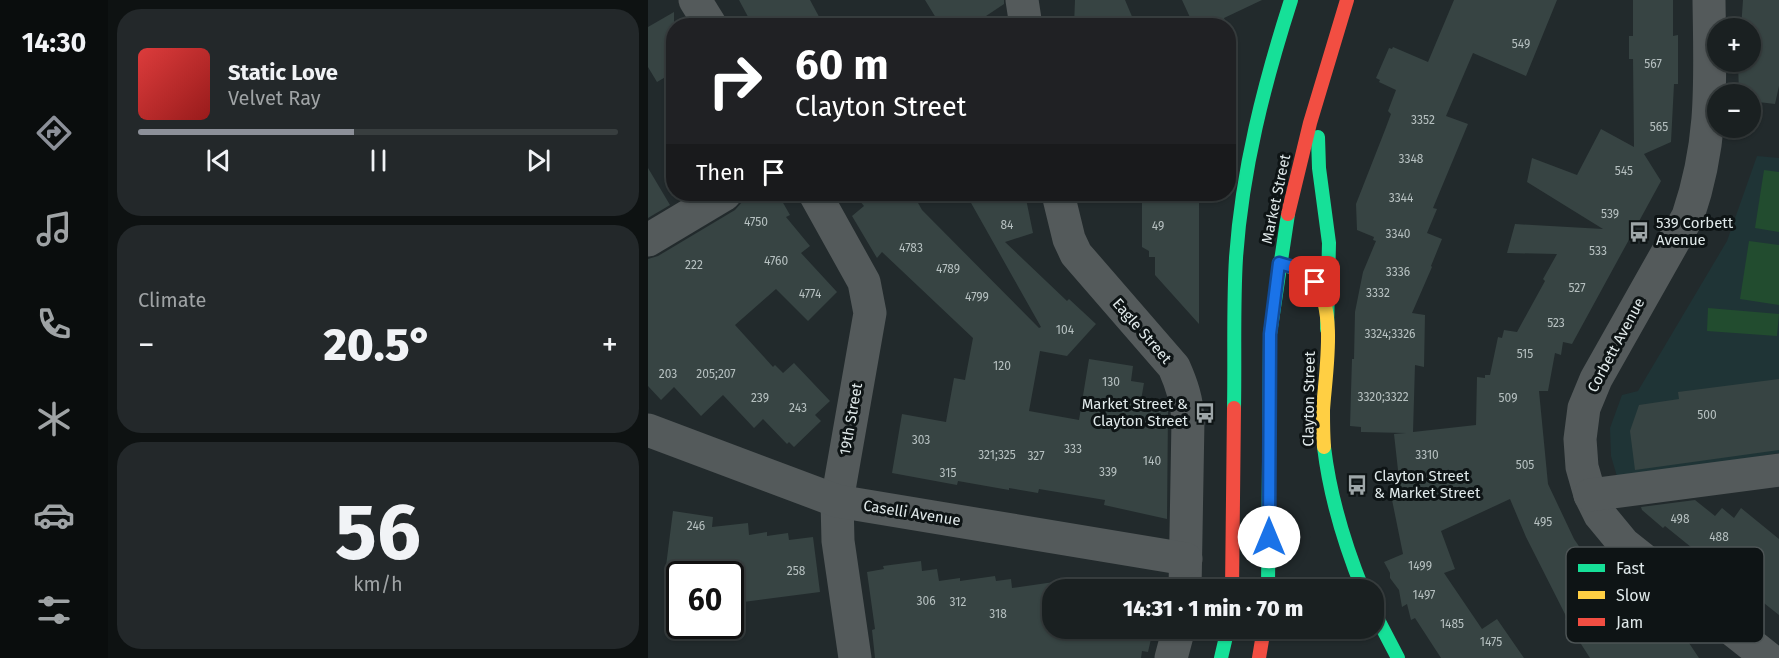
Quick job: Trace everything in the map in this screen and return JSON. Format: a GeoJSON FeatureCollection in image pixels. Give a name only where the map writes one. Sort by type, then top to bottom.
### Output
{"type":"FeatureCollection","features":[{"type":"Feature","properties":{"kind":"main road","name":"Market Street"},"geometry":{"type":"LineString","coordinates":[[1232,579],[1242,260],[1240,210],[1252,142],[1268,74],[1291,0]]}},
{"type":"Feature","properties":{"kind":"main road","name":"Market Street"},"geometry":{"type":"LineString","coordinates":[[1268,579],[1270,334],[1274,262],[1320,87],[1347,0]]}},
{"type":"Feature","properties":{"kind":"main road"},"geometry":{"type":"LineString","coordinates":[[1320,87],[1319,168],[1327,217],[1330,266],[1327,329]]}},
{"type":"Feature","properties":{"kind":"main road","name":"Clayton Street"},"geometry":{"type":"LineString","coordinates":[[1274,262],[1293,267],[1315,282],[1321,293],[1327,329],[1323,426],[1325,458],[1341,530],[1359,579]]}},
{"type":"Feature","properties":{"kind":"main road"},"geometry":{"type":"LineString","coordinates":[[1384,631],[1398,658]]}},
{"type":"Feature","properties":{"kind":"main road"},"geometry":{"type":"LineString","coordinates":[[1221,658],[1225,639]]}},
{"type":"Feature","properties":{"kind":"main road"},"geometry":{"type":"LineString","coordinates":[[1258,658],[1262,639]]}},
{"type":"Feature","properties":{"kind":"street"},"geometry":{"type":"LineString","coordinates":[[695,0],[706,18]]}},
{"type":"Feature","properties":{"kind":"street"},"geometry":{"type":"LineString","coordinates":[[1022,0],[1025,18]]}},
{"type":"Feature","properties":{"kind":"street","name":"Corbett Avenue"},"geometry":{"type":"LineString","coordinates":[[1628,547],[1600,515],[1590,495],[1582,467],[1580,448],[1584,408],[1596,379],[1688,216],[1703,163],[1710,110],[1709,0]]}},
{"type":"Feature","properties":{"kind":"street"},"geometry":{"type":"LineString","coordinates":[[648,240],[713,201]]}},
{"type":"Feature","properties":{"kind":"street","name":"19th Street"},"geometry":{"type":"LineString","coordinates":[[819,201],[864,282],[870,312],[837,501],[838,541],[855,658]]}},
{"type":"Feature","properties":{"kind":"street","name":"Eagle Street"},"geometry":{"type":"LineString","coordinates":[[1060,201],[1076,254],[1173,367],[1181,383],[1188,420],[1185,574]]}},
{"type":"Feature","properties":{"kind":"street","name":"Caselli Avenue"},"geometry":{"type":"LineString","coordinates":[[648,430],[837,501],[1185,574]]}},
{"type":"Feature","properties":{"kind":"street"},"geometry":{"type":"LineString","coordinates":[[1590,495],[1779,470]]}},
{"type":"Feature","properties":{"kind":"street"},"geometry":{"type":"LineString","coordinates":[[1171,658],[1176,639]]}},
{"type":"Feature","properties":{"kind":"street","name":"Corbett Avenue"},"geometry":{"type":"LineString","coordinates":[[1749,643],[1768,658]]}},
{"type":"Feature","properties":{"kind":"shaded area"},"geometry":{"type":"Polygon","coordinates":[[[1757,156],[1779,158],[1779,453],[1618,480],[1611,456],[1610,428],[1622,395],[1638,391],[1727,241],[1757,156]]]}},
{"type":"Feature","properties":{"kind":"green space"},"geometry":{"type":"Polygon","coordinates":[[[1764,170],[1779,172],[1779,232],[1755,228],[1764,170]]]}},
{"type":"Feature","properties":{"kind":"green space"},"geometry":{"type":"Polygon","coordinates":[[[1749,241],[1779,245],[1779,305],[1740,299],[1749,241]]]}},
{"type":"Feature","properties":{"kind":"green space"},"geometry":{"type":"Polygon","coordinates":[[[1708,308],[1779,314],[1777,336],[1707,331],[1708,308]]]}},
{"type":"Feature","properties":{"kind":"building"},"geometry":{"type":"Polygon","coordinates":[[[739,0],[810,0],[820,18],[749,18],[739,0]]]}},
{"type":"Feature","properties":{"kind":"building"},"geometry":{"type":"Polygon","coordinates":[[[925,0],[1004,0],[1004,4],[986,16],[987,18],[936,18],[925,0]]]}},
{"type":"Feature","properties":{"kind":"building"},"geometry":{"type":"Polygon","coordinates":[[[1075,0],[1125,0],[1133,18],[1074,18],[1075,0]]]}},
{"type":"Feature","properties":{"kind":"building"},"geometry":{"type":"Polygon","coordinates":[[[1182,0],[1262,0],[1224,18],[1190,18],[1182,0]]]}},
{"type":"Feature","properties":{"kind":"building"},"geometry":{"type":"Polygon","coordinates":[[[1454,0],[1557,0],[1526,76],[1473,53],[1446,116],[1468,124],[1433,208],[1437,209],[1427,233],[1442,239],[1412,313],[1425,315],[1424,367],[1415,365],[1413,432],[1476,425],[1477,377],[1485,378],[1485,375],[1490,375],[1498,337],[1502,338],[1504,330],[1517,332],[1557,254],[1507,253],[1515,224],[1603,229],[1527,182],[1532,158],[1577,175],[1601,129],[1634,147],[1633,59],[1629,59],[1629,36],[1633,36],[1633,0],[1673,0],[1673,36],[1678,35],[1678,84],[1674,84],[1671,142],[1644,154],[1661,181],[1572,344],[1563,342],[1561,355],[1555,353],[1548,391],[1539,391],[1548,484],[1579,547],[1566,547],[1566,616],[1526,537],[1510,499],[1441,531],[1455,569],[1444,573],[1482,629],[1497,619],[1524,658],[1441,658],[1415,618],[1411,620],[1407,604],[1402,607],[1399,590],[1390,578],[1384,562],[1403,554],[1390,490],[1400,488],[1394,434],[1406,433],[1361,432],[1361,427],[1350,426],[1355,312],[1363,272],[1376,241],[1373,240],[1374,237],[1357,230],[1356,204],[1391,114],[1388,111],[1396,90],[1379,82],[1380,80],[1376,78],[1389,48],[1393,47],[1428,62],[1454,0]]]}},
{"type":"Feature","properties":{"kind":"building"},"geometry":{"type":"Polygon","coordinates":[[[1743,0],[1779,0],[1779,86],[1775,104],[1761,102],[1761,84],[1739,84],[1738,72],[1761,72],[1761,18],[1742,18],[1743,0]]]}},
{"type":"Feature","properties":{"kind":"building"},"geometry":{"type":"Polygon","coordinates":[[[674,12],[674,18],[666,18],[666,77],[657,82],[648,67],[648,27],[674,12]]]}},
{"type":"Feature","properties":{"kind":"building"},"geometry":{"type":"Polygon","coordinates":[[[648,168],[670,205],[648,218],[648,168]]]}},
{"type":"Feature","properties":{"kind":"building"},"geometry":{"type":"Polygon","coordinates":[[[782,201],[790,215],[786,217],[810,246],[801,253],[837,292],[808,321],[776,289],[735,325],[773,367],[775,365],[783,373],[794,363],[830,401],[815,415],[821,421],[794,447],[789,442],[787,444],[763,419],[754,428],[723,395],[701,416],[674,387],[661,400],[648,386],[648,259],[658,256],[735,210],[742,202],[782,201]]]}},
{"type":"Feature","properties":{"kind":"building"},"geometry":{"type":"Polygon","coordinates":[[[860,201],[917,201],[922,210],[1039,328],[1041,327],[970,201],[1026,201],[1033,233],[1005,242],[1067,301],[1069,299],[1096,324],[1067,356],[1040,351],[1029,411],[1079,420],[1089,359],[1133,366],[1131,381],[1144,383],[1140,406],[1168,410],[1167,519],[1104,505],[1105,500],[1039,489],[1038,493],[958,481],[957,485],[892,473],[902,414],[946,422],[954,378],[965,380],[973,338],[882,252],[877,258],[852,216],[864,206],[860,201]]]}},
{"type":"Feature","properties":{"kind":"building"},"geometry":{"type":"Polygon","coordinates":[[[1142,201],[1199,201],[1199,324],[1155,275],[1155,257],[1149,257],[1149,251],[1142,247],[1142,201]]]}},
{"type":"Feature","properties":{"kind":"building"},"geometry":{"type":"Polygon","coordinates":[[[1779,379],[1779,450],[1635,470],[1630,431],[1639,405],[1679,399],[1678,392],[1779,379]]]}},
{"type":"Feature","properties":{"kind":"building"},"geometry":{"type":"Polygon","coordinates":[[[1695,500],[1715,516],[1722,508],[1734,518],[1741,508],[1779,539],[1779,615],[1764,603],[1764,547],[1691,547],[1665,526],[1663,528],[1641,507],[1695,500]]]}},
{"type":"Feature","properties":{"kind":"building"},"geometry":{"type":"Polygon","coordinates":[[[673,511],[713,517],[712,527],[748,523],[749,535],[767,532],[767,536],[788,533],[789,540],[813,537],[820,592],[744,602],[744,561],[667,561],[673,511]]]}},
{"type":"Feature","properties":{"kind":"building"},"geometry":{"type":"Polygon","coordinates":[[[921,561],[922,571],[937,569],[939,581],[960,578],[960,581],[995,576],[996,581],[1011,579],[1012,588],[1042,584],[1042,639],[1151,639],[1148,652],[1142,651],[1141,658],[875,658],[872,630],[875,629],[867,572],[884,569],[883,566],[921,561]]]}},
{"type":"Feature","properties":{"kind":"building"},"geometry":{"type":"Polygon","coordinates":[[[1580,643],[1689,643],[1699,658],[1590,658],[1580,643]]]}},
{"type":"Feature","properties":{"kind":"traffic: fast"},"geometry":{"type":"LineString","coordinates":[[1234,408],[1235,276],[1243,192],[1263,95],[1291,0]]}},
{"type":"Feature","properties":{"kind":"traffic: fast"},"geometry":{"type":"LineString","coordinates":[[1318,137],[1319,168],[1329,243],[1327,329]]}},
{"type":"Feature","properties":{"kind":"traffic: fast"},"geometry":{"type":"LineString","coordinates":[[1268,579],[1270,334],[1288,214]]}},
{"type":"Feature","properties":{"kind":"traffic: fast"},"geometry":{"type":"LineString","coordinates":[[1324,447],[1339,520],[1359,579]]}},
{"type":"Feature","properties":{"kind":"traffic: fast"},"geometry":{"type":"LineString","coordinates":[[1384,631],[1398,658]]}},
{"type":"Feature","properties":{"kind":"traffic: fast"},"geometry":{"type":"LineString","coordinates":[[1221,658],[1225,639]]}},
{"type":"Feature","properties":{"kind":"traffic: slow"},"geometry":{"type":"LineString","coordinates":[[1279,263],[1298,270],[1311,279],[1322,295],[1326,309],[1328,344],[1323,410],[1324,447]]}},
{"type":"Feature","properties":{"kind":"traffic: jam"},"geometry":{"type":"LineString","coordinates":[[1288,214],[1310,123],[1347,0]]}},
{"type":"Feature","properties":{"kind":"traffic: jam"},"geometry":{"type":"LineString","coordinates":[[1232,579],[1234,408]]}},
{"type":"Feature","properties":{"kind":"traffic: jam"},"geometry":{"type":"LineString","coordinates":[[1259,658],[1262,639]]}},
{"type":"Feature","properties":{"kind":"place","name":"539 Corbett Avenue"},"geometry":{"type":"Point","coordinates":[1639,232]}},
{"type":"Feature","properties":{"kind":"place","name":"Market Street & Clayton Street"},"geometry":{"type":"Point","coordinates":[1205,413]}},
{"type":"Feature","properties":{"kind":"place","name":"Clayton Street & Market Street"},"geometry":{"type":"Point","coordinates":[1357,485]}},
{"type":"Feature","properties":{"kind":"route"},"geometry":{"type":"LineString","coordinates":[[1269,537],[1270,334],[1279,263],[1293,267],[1315,282]]}}]}
